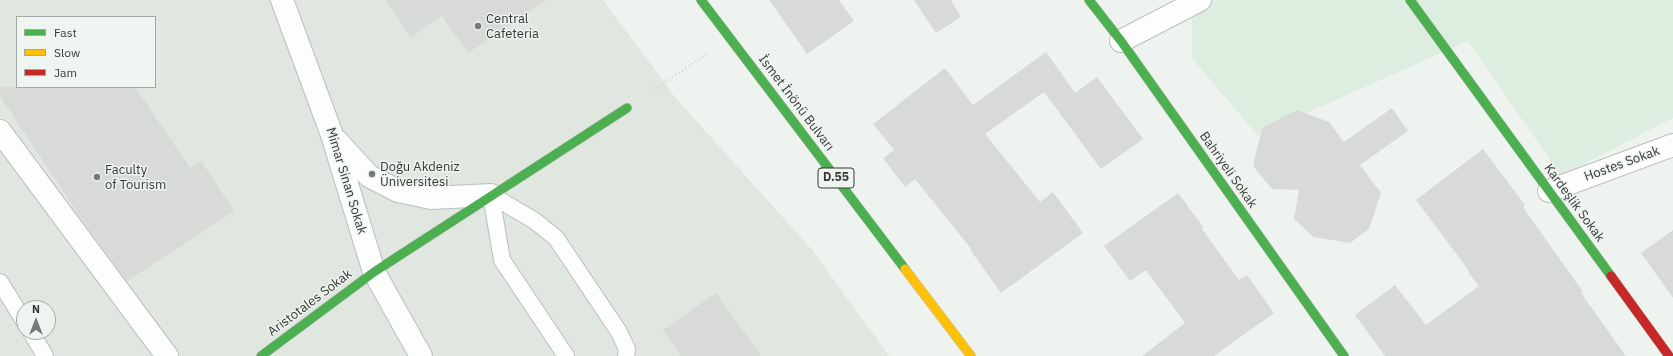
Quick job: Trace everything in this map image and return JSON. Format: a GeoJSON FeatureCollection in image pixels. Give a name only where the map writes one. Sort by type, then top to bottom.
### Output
{"type":"FeatureCollection","features":[{"type":"Feature","properties":{"kind":"street","name":"Mimar Sinan Sokak"},"geometry":{"type":"LineString","coordinates":[[282,0],[332,136],[374,272],[420,356]]}},
{"type":"Feature","properties":{"kind":"street","name":"İsmet İnönü Bulvarı"},"geometry":{"type":"LineString","coordinates":[[701,0],[971,356]]}},
{"type":"Feature","properties":{"kind":"street","name":"Bahriyeli Sokak"},"geometry":{"type":"LineString","coordinates":[[1089,0],[1121,41],[1344,356]]}},
{"type":"Feature","properties":{"kind":"street"},"geometry":{"type":"LineString","coordinates":[[1121,41],[1200,0]]}},
{"type":"Feature","properties":{"kind":"street","name":"Kardeşlik Sokak"},"geometry":{"type":"LineString","coordinates":[[1410,0],[1669,356]]}},
{"type":"Feature","properties":{"kind":"street","name":"Aristotales Sokak"},"geometry":{"type":"LineString","coordinates":[[261,356],[374,272],[627,108]]}},
{"type":"Feature","properties":{"kind":"street"},"geometry":{"type":"LineString","coordinates":[[0,131],[167,356]]}},
{"type":"Feature","properties":{"kind":"street"},"geometry":{"type":"LineString","coordinates":[[332,136],[369,176],[398,191],[431,198],[491,195]]}},
{"type":"Feature","properties":{"kind":"street","name":"Hostes Sokak"},"geometry":{"type":"LineString","coordinates":[[1549,191],[1673,145]]}},
{"type":"Feature","properties":{"kind":"lane"},"geometry":{"type":"LineString","coordinates":[[491,195],[502,260],[566,356]]}},
{"type":"Feature","properties":{"kind":"lane"},"geometry":{"type":"LineString","coordinates":[[491,195],[535,221],[556,238],[619,332],[627,349],[626,356]]}},
{"type":"Feature","properties":{"kind":"lane"},"geometry":{"type":"LineString","coordinates":[[0,282],[16,308]]}},
{"type":"Feature","properties":{"kind":"lane"},"geometry":{"type":"LineString","coordinates":[[36,340],[45,356]]}},
{"type":"Feature","properties":{"kind":"path"},"geometry":{"type":"LineString","coordinates":[[627,108],[730,38]]}},
{"type":"Feature","properties":{"kind":"shaded area","name":"Doğu Akdeniz Üniversitesi"},"geometry":{"type":"Polygon","coordinates":[[[0,0],[603,0],[675,97],[813,251],[889,356],[0,356],[0,0]]]}},
{"type":"Feature","properties":{"kind":"green space"},"geometry":{"type":"Polygon","coordinates":[[[1192,0],[1673,0],[1673,118],[1561,176],[1468,41],[1257,135],[1192,58],[1192,0]]]}},
{"type":"Feature","properties":{"kind":"building","name":"Central Cafeteria"},"geometry":{"type":"Polygon","coordinates":[[[386,0],[546,0],[468,53],[442,16],[411,37],[386,0]]]}},
{"type":"Feature","properties":{"kind":"building"},"geometry":{"type":"Polygon","coordinates":[[[769,0],[839,0],[854,21],[807,54],[769,0]]]}},
{"type":"Feature","properties":{"kind":"building"},"geometry":{"type":"Polygon","coordinates":[[[914,0],[951,0],[961,17],[936,33],[914,0]]]}},
{"type":"Feature","properties":{"kind":"building"},"geometry":{"type":"Polygon","coordinates":[[[1046,52],[1075,93],[1097,77],[1143,139],[1101,169],[1044,92],[985,134],[1040,202],[1053,192],[1083,233],[1001,293],[971,251],[972,250],[915,179],[905,187],[883,158],[894,150],[873,124],[945,68],[973,105],[1046,52]]]}},
{"type":"Feature","properties":{"kind":"building","name":"Faculty of Tourism"},"geometry":{"type":"Polygon","coordinates":[[[0,87],[136,88],[190,168],[201,161],[234,211],[127,281],[87,227],[0,96],[0,87]]]}},
{"type":"Feature","properties":{"kind":"building"},"geometry":{"type":"Polygon","coordinates":[[[1392,108],[1408,131],[1360,165],[1381,193],[1369,229],[1350,243],[1313,237],[1294,219],[1299,190],[1272,189],[1253,166],[1262,128],[1297,110],[1329,122],[1344,142],[1392,108]]]}},
{"type":"Feature","properties":{"kind":"building"},"geometry":{"type":"Polygon","coordinates":[[[1483,149],[1525,205],[1523,207],[1626,356],[1385,356],[1355,315],[1395,285],[1426,325],[1479,286],[1416,200],[1483,149]]]}},
{"type":"Feature","properties":{"kind":"building"},"geometry":{"type":"Polygon","coordinates":[[[1178,193],[1239,280],[1247,275],[1274,313],[1214,356],[1142,356],[1185,323],[1146,270],[1130,281],[1104,246],[1178,193]]]}},
{"type":"Feature","properties":{"kind":"building"},"geometry":{"type":"Polygon","coordinates":[[[1673,230],[1673,298],[1641,253],[1673,230]]]}},
{"type":"Feature","properties":{"kind":"building"},"geometry":{"type":"Polygon","coordinates":[[[716,293],[761,356],[681,356],[663,330],[716,293]]]}},
{"type":"Feature","properties":{"kind":"traffic: fast"},"geometry":{"type":"LineString","coordinates":[[701,0],[905,269]]}},
{"type":"Feature","properties":{"kind":"traffic: fast"},"geometry":{"type":"LineString","coordinates":[[1089,0],[1121,41],[1344,356]]}},
{"type":"Feature","properties":{"kind":"traffic: fast"},"geometry":{"type":"LineString","coordinates":[[1410,0],[1611,276]]}},
{"type":"Feature","properties":{"kind":"traffic: fast"},"geometry":{"type":"LineString","coordinates":[[261,356],[374,272],[627,108]]}},
{"type":"Feature","properties":{"kind":"traffic: slow"},"geometry":{"type":"LineString","coordinates":[[905,269],[971,356]]}},
{"type":"Feature","properties":{"kind":"traffic: jam"},"geometry":{"type":"LineString","coordinates":[[1611,276],[1669,356]]}},
{"type":"Feature","properties":{"kind":"place","name":"Central Cafeteria"},"geometry":{"type":"Point","coordinates":[478,26]}},
{"type":"Feature","properties":{"kind":"place","name":"Doğu Akdeniz Üniversitesi"},"geometry":{"type":"Point","coordinates":[372,174]}},
{"type":"Feature","properties":{"kind":"place","name":"Faculty of Tourism"},"geometry":{"type":"Point","coordinates":[97,177]}}]}
